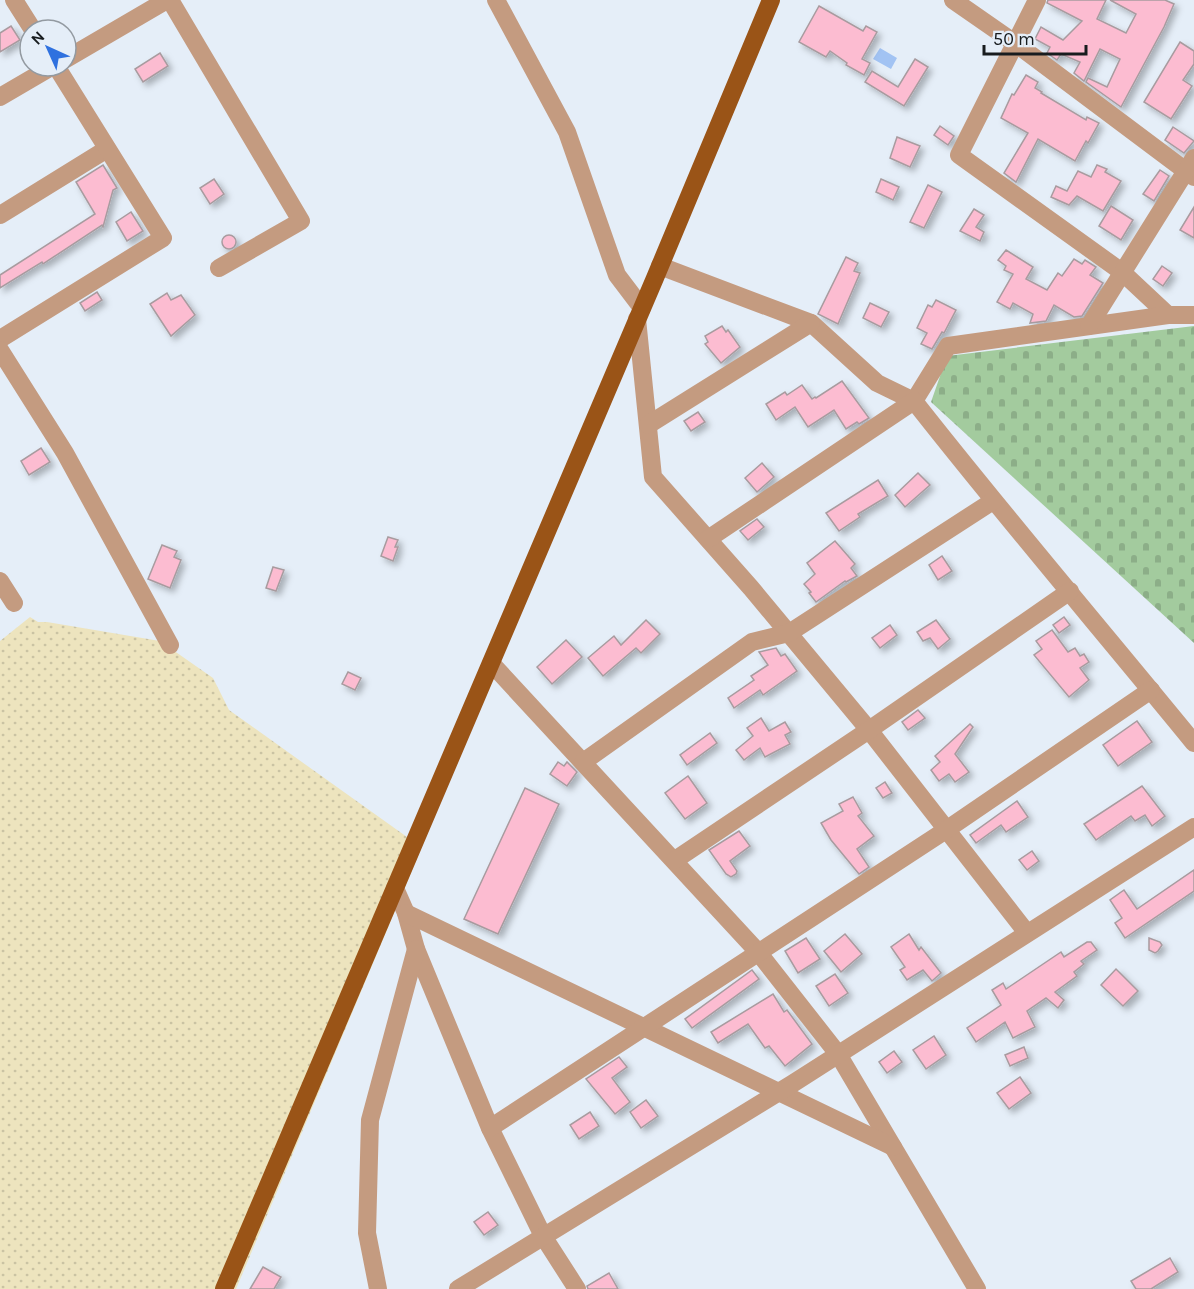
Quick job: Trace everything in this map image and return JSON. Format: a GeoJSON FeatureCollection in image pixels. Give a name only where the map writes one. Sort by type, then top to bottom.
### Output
{"type":"FeatureCollection","features":[{"type":"Feature","properties":{"kind":"main road"},"geometry":{"type":"LineString","coordinates":[[224,1289],[640,314],[771,0]]}},
{"type":"Feature","properties":{"kind":"street"},"geometry":{"type":"LineString","coordinates":[[14,0],[25,18]]}},
{"type":"Feature","properties":{"kind":"street"},"geometry":{"type":"LineString","coordinates":[[78,52],[168,0],[301,221],[219,268]]}},
{"type":"Feature","properties":{"kind":"street"},"geometry":{"type":"LineString","coordinates":[[496,0],[567,132],[616,275],[640,314],[653,477],[789,633],[869,730],[1027,933]]}},
{"type":"Feature","properties":{"kind":"street"},"geometry":{"type":"LineString","coordinates":[[953,0],[1191,169],[1089,326]]}},
{"type":"Feature","properties":{"kind":"street"},"geometry":{"type":"LineString","coordinates":[[1037,0],[959,155],[1122,272],[1168,315]]}},
{"type":"Feature","properties":{"kind":"street"},"geometry":{"type":"LineString","coordinates":[[0,97],[34,78]]}},
{"type":"Feature","properties":{"kind":"street"},"geometry":{"type":"LineString","coordinates":[[0,339],[163,238],[63,78]]}},
{"type":"Feature","properties":{"kind":"street"},"geometry":{"type":"LineString","coordinates":[[0,215],[107,149]]}},
{"type":"Feature","properties":{"kind":"street"},"geometry":{"type":"LineString","coordinates":[[660,266],[811,323],[877,383],[914,401],[993,501],[1194,743]]}},
{"type":"Feature","properties":{"kind":"street"},"geometry":{"type":"LineString","coordinates":[[708,539],[914,401],[948,346],[1168,315],[1194,315]]}},
{"type":"Feature","properties":{"kind":"street"},"geometry":{"type":"LineString","coordinates":[[648,425],[811,323]]}},
{"type":"Feature","properties":{"kind":"street"},"geometry":{"type":"LineString","coordinates":[[0,350],[65,453],[170,645]]}},
{"type":"Feature","properties":{"kind":"street"},"geometry":{"type":"LineString","coordinates":[[583,762],[752,642],[789,633],[993,501]]}},
{"type":"Feature","properties":{"kind":"street"},"geometry":{"type":"LineString","coordinates":[[0,581],[14,603]]}},
{"type":"Feature","properties":{"kind":"street"},"geometry":{"type":"LineString","coordinates":[[675,860],[1070,591]]}},
{"type":"Feature","properties":{"kind":"street"},"geometry":{"type":"LineString","coordinates":[[491,663],[758,952],[838,1054],[977,1289]]}},
{"type":"Feature","properties":{"kind":"street"},"geometry":{"type":"LineString","coordinates":[[490,1128],[946,830],[1151,690]]}},
{"type":"Feature","properties":{"kind":"street"},"geometry":{"type":"LineString","coordinates":[[458,1289],[779,1092],[1194,827]]}},
{"type":"Feature","properties":{"kind":"street"},"geometry":{"type":"LineString","coordinates":[[395,888],[406,913],[416,949],[490,1128],[543,1236],[577,1289]]}},
{"type":"Feature","properties":{"kind":"street"},"geometry":{"type":"LineString","coordinates":[[406,913],[893,1147]]}},
{"type":"Feature","properties":{"kind":"street"},"geometry":{"type":"LineString","coordinates":[[378,1289],[367,1233],[370,1120],[416,949]]}},
{"type":"Feature","properties":{"kind":"sand"},"geometry":{"type":"Polygon","coordinates":[[[30,617],[38,622],[160,641],[213,678],[229,710],[421,849],[236,1289],[0,1289],[0,641],[30,617]]]}},
{"type":"Feature","properties":{"kind":"green space"},"geometry":{"type":"Polygon","coordinates":[[[1194,326],[1194,643],[931,402],[947,356],[1194,326]]]}},
{"type":"Feature","properties":{"kind":"water"},"geometry":{"type":"Polygon","coordinates":[[[880,48],[897,58],[891,69],[873,59],[880,48]]]}},
{"type":"Feature","properties":{"kind":"building"},"geometry":{"type":"Polygon","coordinates":[[[1048,0],[1106,0],[1097,19],[1126,33],[1136,14],[1110,0],[1165,0],[1174,4],[1121,107],[1086,82],[1088,78],[1107,87],[1120,59],[1100,49],[1084,81],[1074,73],[1080,62],[1061,54],[1057,60],[1047,53],[1050,47],[1035,39],[1041,27],[1063,40],[1082,21],[1047,3],[1048,0]]]}},
{"type":"Feature","properties":{"kind":"building"},"geometry":{"type":"Polygon","coordinates":[[[819,6],[863,31],[866,26],[877,32],[862,59],[870,63],[864,75],[846,65],[847,63],[830,51],[826,57],[799,42],[819,6]]]}},
{"type":"Feature","properties":{"kind":"building"},"geometry":{"type":"Polygon","coordinates":[[[11,26],[18,37],[18,41],[0,52],[0,33],[11,26]]]}},
{"type":"Feature","properties":{"kind":"building"},"geometry":{"type":"Polygon","coordinates":[[[1180,42],[1194,51],[1194,64],[1183,80],[1192,86],[1171,119],[1144,102],[1180,42]]]}},
{"type":"Feature","properties":{"kind":"building"},"geometry":{"type":"Polygon","coordinates":[[[160,53],[168,66],[143,82],[135,69],[160,53]]]}},
{"type":"Feature","properties":{"kind":"building"},"geometry":{"type":"Polygon","coordinates":[[[915,59],[928,67],[904,106],[865,82],[872,71],[898,87],[915,59]]]}},
{"type":"Feature","properties":{"kind":"building"},"geometry":{"type":"Polygon","coordinates":[[[1026,75],[1038,82],[1035,88],[1041,93],[1086,120],[1087,117],[1099,123],[1075,161],[1038,139],[1016,182],[1004,173],[1028,133],[1001,118],[1012,94],[1014,95],[1026,75]]]}},
{"type":"Feature","properties":{"kind":"building"},"geometry":{"type":"Polygon","coordinates":[[[940,126],[954,136],[948,145],[934,135],[940,126]]]}},
{"type":"Feature","properties":{"kind":"building"},"geometry":{"type":"Polygon","coordinates":[[[1173,127],[1194,141],[1184,153],[1165,140],[1173,127]]]}},
{"type":"Feature","properties":{"kind":"building"},"geometry":{"type":"Polygon","coordinates":[[[897,137],[920,146],[910,167],[890,158],[897,137]]]}},
{"type":"Feature","properties":{"kind":"building"},"geometry":{"type":"Polygon","coordinates":[[[103,165],[117,188],[113,190],[103,227],[102,225],[43,264],[42,262],[0,288],[0,275],[95,214],[76,182],[103,165]]]}},
{"type":"Feature","properties":{"kind":"building"},"geometry":{"type":"Polygon","coordinates":[[[1097,165],[1107,169],[1105,172],[1121,181],[1103,211],[1077,196],[1069,205],[1051,197],[1056,186],[1067,191],[1078,171],[1091,177],[1097,165]]]}},
{"type":"Feature","properties":{"kind":"building"},"geometry":{"type":"Polygon","coordinates":[[[1160,170],[1169,176],[1154,201],[1143,194],[1160,170]]]}},
{"type":"Feature","properties":{"kind":"building"},"geometry":{"type":"Polygon","coordinates":[[[214,179],[224,194],[210,204],[200,188],[214,179]]]}},
{"type":"Feature","properties":{"kind":"building"},"geometry":{"type":"Polygon","coordinates":[[[881,179],[899,187],[893,200],[876,192],[881,179]]]}},
{"type":"Feature","properties":{"kind":"building"},"geometry":{"type":"Polygon","coordinates":[[[928,185],[942,192],[924,228],[910,222],[928,185]]]}},
{"type":"Feature","properties":{"kind":"building"},"geometry":{"type":"Polygon","coordinates":[[[1111,206],[1133,220],[1121,240],[1099,226],[1111,206]]]}},
{"type":"Feature","properties":{"kind":"building"},"geometry":{"type":"Polygon","coordinates":[[[1194,207],[1194,238],[1180,230],[1194,207]]]}},
{"type":"Feature","properties":{"kind":"building"},"geometry":{"type":"Polygon","coordinates":[[[974,209],[984,215],[976,227],[984,232],[980,241],[960,231],[974,209]]]}},
{"type":"Feature","properties":{"kind":"building"},"geometry":{"type":"Polygon","coordinates":[[[131,212],[143,231],[127,241],[116,222],[131,212]]]}},
{"type":"Feature","properties":{"kind":"building"},"geometry":{"type":"Polygon","coordinates":[[[226,235],[232,235],[236,242],[232,249],[226,249],[222,245],[222,239],[226,235]]]}},
{"type":"Feature","properties":{"kind":"building"},"geometry":{"type":"Polygon","coordinates":[[[1006,250],[1033,267],[1026,279],[1047,290],[1058,273],[1062,276],[1074,259],[1082,264],[1085,260],[1096,267],[1090,275],[1103,283],[1082,316],[1074,317],[1054,305],[1046,321],[1030,323],[1033,314],[1013,303],[1010,309],[997,302],[1013,274],[1004,270],[1006,266],[998,260],[1006,250]]]}},
{"type":"Feature","properties":{"kind":"building"},"geometry":{"type":"Polygon","coordinates":[[[846,257],[858,263],[854,271],[860,273],[838,324],[818,314],[846,257]]]}},
{"type":"Feature","properties":{"kind":"building"},"geometry":{"type":"Polygon","coordinates":[[[1162,266],[1172,273],[1163,286],[1153,279],[1162,266]]]}},
{"type":"Feature","properties":{"kind":"building"},"geometry":{"type":"Polygon","coordinates":[[[97,292],[102,300],[85,311],[80,303],[97,292]]]}},
{"type":"Feature","properties":{"kind":"building"},"geometry":{"type":"Polygon","coordinates":[[[167,293],[171,300],[181,295],[195,315],[171,336],[150,304],[167,293]]]}},
{"type":"Feature","properties":{"kind":"building"},"geometry":{"type":"Polygon","coordinates":[[[936,300],[956,310],[944,333],[942,332],[932,349],[921,344],[927,333],[917,328],[928,305],[932,307],[936,300]]]}},
{"type":"Feature","properties":{"kind":"building"},"geometry":{"type":"Polygon","coordinates":[[[870,303],[889,312],[881,327],[863,318],[870,303]]]}},
{"type":"Feature","properties":{"kind":"building"},"geometry":{"type":"Polygon","coordinates":[[[722,326],[726,332],[728,330],[740,347],[721,363],[705,344],[708,342],[705,336],[722,326]]]}},
{"type":"Feature","properties":{"kind":"building"},"geometry":{"type":"Polygon","coordinates":[[[842,381],[869,418],[846,429],[834,410],[808,427],[795,407],[776,420],[766,404],[785,392],[787,395],[802,385],[812,399],[816,398],[842,381]]]}},
{"type":"Feature","properties":{"kind":"building"},"geometry":{"type":"Polygon","coordinates":[[[698,412],[705,422],[691,431],[684,421],[698,412]]]}},
{"type":"Feature","properties":{"kind":"building"},"geometry":{"type":"Polygon","coordinates":[[[41,448],[50,462],[29,475],[21,461],[41,448]]]}},
{"type":"Feature","properties":{"kind":"building"},"geometry":{"type":"Polygon","coordinates":[[[762,463],[774,477],[757,492],[745,478],[762,463]]]}},
{"type":"Feature","properties":{"kind":"building"},"geometry":{"type":"Polygon","coordinates":[[[918,473],[930,485],[905,507],[895,495],[918,473]]]}},
{"type":"Feature","properties":{"kind":"building"},"geometry":{"type":"Polygon","coordinates":[[[878,480],[888,496],[858,514],[860,517],[839,531],[826,513],[878,480]]]}},
{"type":"Feature","properties":{"kind":"building"},"geometry":{"type":"Polygon","coordinates":[[[757,519],[764,527],[748,540],[740,531],[757,519]]]}},
{"type":"Feature","properties":{"kind":"building"},"geometry":{"type":"Polygon","coordinates":[[[388,537],[398,540],[393,561],[381,556],[388,537]]]}},
{"type":"Feature","properties":{"kind":"building"},"geometry":{"type":"Polygon","coordinates":[[[835,541],[855,564],[851,568],[857,576],[845,581],[816,602],[804,584],[815,574],[807,563],[835,541]]]}},
{"type":"Feature","properties":{"kind":"building"},"geometry":{"type":"Polygon","coordinates":[[[162,545],[177,551],[174,557],[181,560],[170,588],[148,579],[162,545]]]}},
{"type":"Feature","properties":{"kind":"building"},"geometry":{"type":"Polygon","coordinates":[[[942,556],[952,571],[938,580],[929,565],[942,556]]]}},
{"type":"Feature","properties":{"kind":"building"},"geometry":{"type":"Polygon","coordinates":[[[273,567],[284,570],[276,591],[266,588],[273,567]]]}},
{"type":"Feature","properties":{"kind":"building"},"geometry":{"type":"Polygon","coordinates":[[[1064,617],[1070,625],[1059,633],[1053,625],[1064,617]]]}},
{"type":"Feature","properties":{"kind":"building"},"geometry":{"type":"Polygon","coordinates":[[[646,620],[660,634],[641,653],[636,648],[603,676],[588,658],[614,636],[621,645],[646,620]]]}},
{"type":"Feature","properties":{"kind":"building"},"geometry":{"type":"Polygon","coordinates":[[[936,620],[950,639],[938,649],[930,638],[923,641],[917,632],[936,620]]]}},
{"type":"Feature","properties":{"kind":"building"},"geometry":{"type":"Polygon","coordinates":[[[890,625],[897,635],[880,648],[872,638],[890,625]]]}},
{"type":"Feature","properties":{"kind":"building"},"geometry":{"type":"Polygon","coordinates":[[[1052,630],[1068,652],[1075,648],[1080,656],[1084,654],[1089,662],[1080,668],[1089,680],[1069,697],[1034,655],[1042,649],[1036,641],[1052,630]]]}},
{"type":"Feature","properties":{"kind":"building"},"geometry":{"type":"Polygon","coordinates":[[[566,640],[582,657],[552,684],[537,667],[566,640]]]}},
{"type":"Feature","properties":{"kind":"building"},"geometry":{"type":"Polygon","coordinates":[[[776,648],[781,656],[785,654],[797,671],[763,695],[760,690],[734,708],[728,698],[754,680],[751,676],[768,665],[759,652],[776,648]]]}},
{"type":"Feature","properties":{"kind":"building"},"geometry":{"type":"Polygon","coordinates":[[[348,672],[361,678],[355,690],[342,684],[348,672]]]}},
{"type":"Feature","properties":{"kind":"building"},"geometry":{"type":"Polygon","coordinates":[[[918,710],[925,718],[908,730],[902,722],[918,710]]]}},
{"type":"Feature","properties":{"kind":"building"},"geometry":{"type":"Polygon","coordinates":[[[761,718],[769,731],[785,722],[791,732],[785,735],[790,744],[765,757],[760,748],[744,760],[736,750],[753,736],[747,728],[761,718]]]}},
{"type":"Feature","properties":{"kind":"building"},"geometry":{"type":"Polygon","coordinates":[[[1137,721],[1152,742],[1118,766],[1103,745],[1137,721]]]}},
{"type":"Feature","properties":{"kind":"building"},"geometry":{"type":"Polygon","coordinates":[[[970,724],[973,727],[955,754],[969,772],[955,782],[949,774],[939,781],[931,770],[940,762],[935,756],[970,724]]]}},
{"type":"Feature","properties":{"kind":"building"},"geometry":{"type":"Polygon","coordinates":[[[710,733],[717,743],[687,765],[680,755],[710,733]]]}},
{"type":"Feature","properties":{"kind":"building"},"geometry":{"type":"Polygon","coordinates":[[[558,762],[564,766],[567,762],[577,772],[567,786],[550,774],[558,762]]]}},
{"type":"Feature","properties":{"kind":"building"},"geometry":{"type":"Polygon","coordinates":[[[688,776],[707,803],[685,819],[665,793],[688,776]]]}},
{"type":"Feature","properties":{"kind":"building"},"geometry":{"type":"Polygon","coordinates":[[[885,782],[892,793],[883,798],[876,788],[885,782]]]}},
{"type":"Feature","properties":{"kind":"building"},"geometry":{"type":"Polygon","coordinates":[[[1142,786],[1165,816],[1152,826],[1145,815],[1135,821],[1131,816],[1096,840],[1084,824],[1142,786]]]}},
{"type":"Feature","properties":{"kind":"building"},"geometry":{"type":"Polygon","coordinates":[[[525,788],[559,804],[498,934],[464,919],[525,788]]]}},
{"type":"Feature","properties":{"kind":"building"},"geometry":{"type":"Polygon","coordinates":[[[853,797],[862,813],[858,816],[874,836],[857,849],[869,867],[859,874],[831,840],[821,823],[843,811],[839,804],[853,797]]]}},
{"type":"Feature","properties":{"kind":"building"},"geometry":{"type":"Polygon","coordinates":[[[1017,801],[1028,817],[1006,832],[1001,825],[976,843],[970,835],[1017,801]]]}},
{"type":"Feature","properties":{"kind":"building"},"geometry":{"type":"Polygon","coordinates":[[[739,831],[750,846],[730,861],[737,871],[731,877],[726,874],[709,850],[739,831]]]}},
{"type":"Feature","properties":{"kind":"building"},"geometry":{"type":"Polygon","coordinates":[[[1032,851],[1039,861],[1027,870],[1019,860],[1032,851]]]}},
{"type":"Feature","properties":{"kind":"building"},"geometry":{"type":"Polygon","coordinates":[[[1194,870],[1194,891],[1125,938],[1115,923],[1122,918],[1110,900],[1124,890],[1137,909],[1194,870]]]}},
{"type":"Feature","properties":{"kind":"building"},"geometry":{"type":"Polygon","coordinates":[[[845,934],[862,954],[841,972],[824,951],[845,934]]]}},
{"type":"Feature","properties":{"kind":"building"},"geometry":{"type":"Polygon","coordinates":[[[909,934],[919,950],[921,947],[941,973],[932,981],[923,970],[907,980],[900,970],[905,967],[891,947],[909,934]]]}},
{"type":"Feature","properties":{"kind":"building"},"geometry":{"type":"Polygon","coordinates":[[[806,938],[820,959],[798,973],[785,951],[806,938]]]}},
{"type":"Feature","properties":{"kind":"building"},"geometry":{"type":"Polygon","coordinates":[[[1149,938],[1162,945],[1155,953],[1149,950],[1149,938]]]}},
{"type":"Feature","properties":{"kind":"building"},"geometry":{"type":"Polygon","coordinates":[[[1087,942],[1091,942],[1097,950],[1081,961],[1084,964],[1074,972],[1077,976],[1055,992],[1064,1000],[1058,1008],[1046,998],[1027,1011],[1035,1027],[1013,1038],[1005,1022],[976,1042],[967,1028],[1001,1005],[992,990],[1003,983],[1006,989],[1061,952],[1064,957],[1087,942]]]}},
{"type":"Feature","properties":{"kind":"building"},"geometry":{"type":"Polygon","coordinates":[[[1116,969],[1138,991],[1123,1006],[1101,985],[1116,969]]]}},
{"type":"Feature","properties":{"kind":"building"},"geometry":{"type":"Polygon","coordinates":[[[752,970],[759,979],[692,1028],[685,1019],[752,970]]]}},
{"type":"Feature","properties":{"kind":"building"},"geometry":{"type":"Polygon","coordinates":[[[835,974],[848,993],[829,1006],[816,986],[835,974]]]}},
{"type":"Feature","properties":{"kind":"building"},"geometry":{"type":"Polygon","coordinates":[[[773,994],[784,1012],[787,1010],[812,1044],[785,1066],[769,1046],[765,1048],[748,1024],[718,1043],[711,1032],[773,994]]]}},
{"type":"Feature","properties":{"kind":"building"},"geometry":{"type":"Polygon","coordinates":[[[934,1036],[946,1055],[926,1069],[913,1050],[934,1036]]]}},
{"type":"Feature","properties":{"kind":"building"},"geometry":{"type":"Polygon","coordinates":[[[1024,1047],[1028,1058],[1010,1066],[1005,1055],[1024,1047]]]}},
{"type":"Feature","properties":{"kind":"building"},"geometry":{"type":"Polygon","coordinates":[[[894,1051],[902,1062],[887,1073],[879,1062],[894,1051]]]}},
{"type":"Feature","properties":{"kind":"building"},"geometry":{"type":"Polygon","coordinates":[[[619,1057],[627,1067],[612,1078],[630,1102],[615,1114],[586,1079],[619,1057]]]}},
{"type":"Feature","properties":{"kind":"building"},"geometry":{"type":"Polygon","coordinates":[[[1020,1077],[1031,1093],[1009,1109],[997,1093],[1020,1077]]]}},
{"type":"Feature","properties":{"kind":"building"},"geometry":{"type":"Polygon","coordinates":[[[646,1100],[658,1116],[641,1128],[630,1112],[646,1100]]]}},
{"type":"Feature","properties":{"kind":"building"},"geometry":{"type":"Polygon","coordinates":[[[590,1112],[599,1126],[579,1139],[570,1125],[590,1112]]]}},
{"type":"Feature","properties":{"kind":"building"},"geometry":{"type":"Polygon","coordinates":[[[488,1212],[498,1225],[484,1235],[474,1222],[488,1212]]]}},
{"type":"Feature","properties":{"kind":"building"},"geometry":{"type":"Polygon","coordinates":[[[1170,1258],[1178,1272],[1151,1289],[1136,1289],[1131,1281],[1170,1258]]]}},
{"type":"Feature","properties":{"kind":"building"},"geometry":{"type":"Polygon","coordinates":[[[263,1267],[281,1277],[274,1289],[250,1289],[263,1267]]]}},
{"type":"Feature","properties":{"kind":"building"},"geometry":{"type":"Polygon","coordinates":[[[609,1273],[618,1289],[588,1289],[587,1286],[609,1273]]]}}]}
